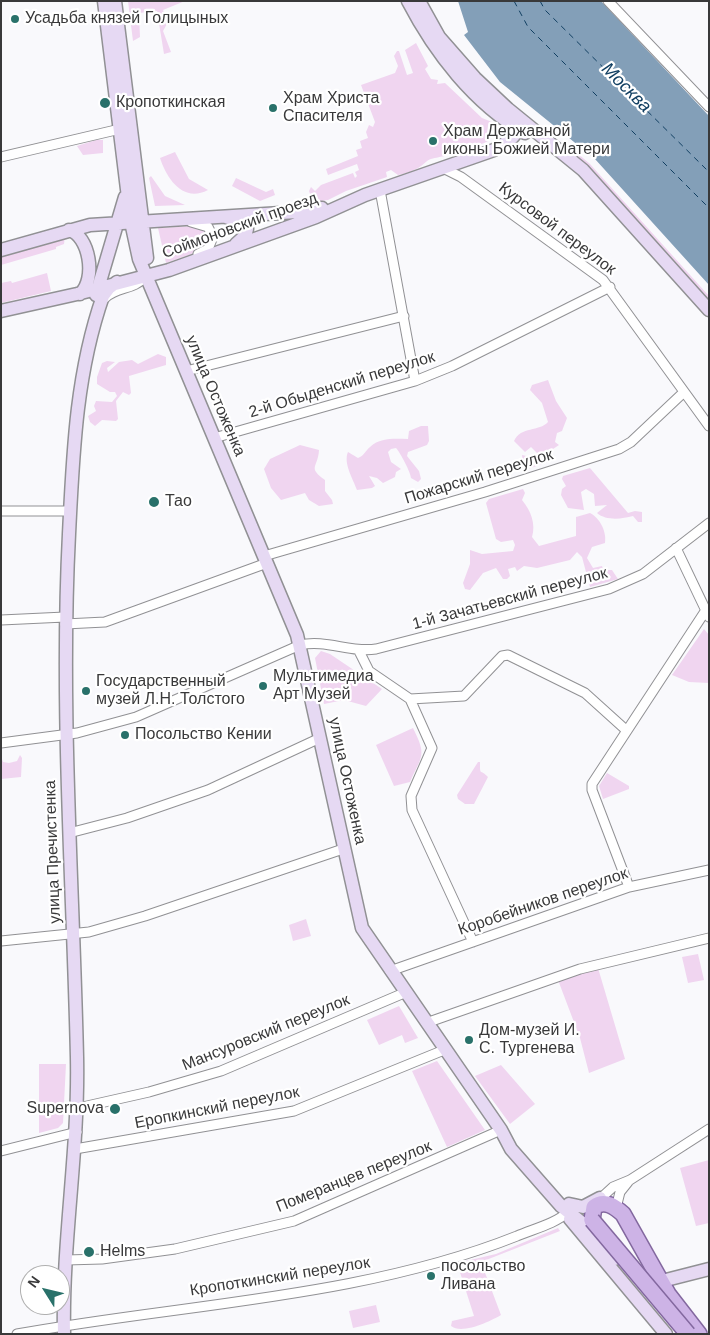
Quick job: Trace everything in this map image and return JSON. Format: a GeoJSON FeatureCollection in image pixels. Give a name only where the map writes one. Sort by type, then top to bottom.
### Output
{"type":"FeatureCollection","features":[{"type":"Feature","properties":{"kind":"main road"},"geometry":{"type":"LineString","coordinates":[[104,1],[128,200],[136,222]]}},
{"type":"Feature","properties":{"kind":"main road"},"geometry":{"type":"LineString","coordinates":[[115,1],[136,222]]}},
{"type":"Feature","properties":{"kind":"main road"},"geometry":{"type":"LineString","coordinates":[[408,1],[432,42],[452,69],[490,107],[559,150],[583,170],[709,310]]}},
{"type":"Feature","properties":{"kind":"main road"},"geometry":{"type":"LineString","coordinates":[[419,1],[440,37],[460,62],[522,126]]}},
{"type":"Feature","properties":{"kind":"main road","name":"Соймоновский проезд"},"geometry":{"type":"LineString","coordinates":[[1,311],[74,295],[117,282],[169,270],[316,217],[344,203],[494,150],[510,140],[522,126]]}},
{"type":"Feature","properties":{"kind":"main road","name":"улица Пречистенка"},"geometry":{"type":"LineString","coordinates":[[96,308],[97,288],[118,223],[126,184]]}},
{"type":"Feature","properties":{"kind":"main road","name":"Соймоновский проезд"},"geometry":{"type":"LineString","coordinates":[[1,250],[69,230],[118,223],[297,212],[344,203]]}},
{"type":"Feature","properties":{"kind":"main road"},"geometry":{"type":"LineString","coordinates":[[218,217],[238,220],[246,226],[245,236],[232,247]]}},
{"type":"Feature","properties":{"kind":"main road","name":"улица Остоженка"},"geometry":{"type":"LineString","coordinates":[[136,222],[148,263],[147,276],[300,645],[343,849],[362,928],[404,993],[501,1130],[512,1149],[568,1208],[589,1223],[679,1334]]}},
{"type":"Feature","properties":{"kind":"main road"},"geometry":{"type":"LineString","coordinates":[[69,230],[76,232],[81,237],[90,271],[89,281],[74,295]]}},
{"type":"Feature","properties":{"kind":"main road","name":"улица Пречистенка"},"geometry":{"type":"LineString","coordinates":[[64,1329],[66,1260],[78,1108],[65,734],[65,620],[70,511],[75,424],[83,370],[84,340],[96,308],[106,291],[117,282]]}},
{"type":"Feature","properties":{"kind":"main road"},"geometry":{"type":"LineString","coordinates":[[74,295],[85,298],[96,308]]}},
{"type":"Feature","properties":{"kind":"main road"},"geometry":{"type":"LineString","coordinates":[[666,1334],[578,1229],[568,1208],[583,1207],[601,1198],[619,1208],[675,1304],[699,1334]]}},
{"type":"Feature","properties":{"kind":"main road"},"geometry":{"type":"LineString","coordinates":[[619,1208],[608,1204],[598,1204],[592,1211],[589,1223],[688,1334]]}},
{"type":"Feature","properties":{"kind":"main road"},"geometry":{"type":"LineString","coordinates":[[662,1281],[709,1269]]}},
{"type":"Feature","properties":{"kind":"street"},"geometry":{"type":"LineString","coordinates":[[608,1],[707,102]]}},
{"type":"Feature","properties":{"kind":"street"},"geometry":{"type":"LineString","coordinates":[[1,157],[120,129]]}},
{"type":"Feature","properties":{"kind":"street","name":"Курсовой переулок"},"geometry":{"type":"LineString","coordinates":[[443,168],[461,177],[599,276],[610,287],[709,426]]}},
{"type":"Feature","properties":{"kind":"street"},"geometry":{"type":"LineString","coordinates":[[380,190],[415,381]]}},
{"type":"Feature","properties":{"kind":"street"},"geometry":{"type":"LineString","coordinates":[[96,308],[112,293],[134,287],[155,269],[204,252],[211,245],[213,237],[208,228],[186,220]]}},
{"type":"Feature","properties":{"kind":"street","name":"2-й Обыденский переулок"},"geometry":{"type":"LineString","coordinates":[[214,438],[415,381],[452,366],[610,287]]}},
{"type":"Feature","properties":{"kind":"street"},"geometry":{"type":"LineString","coordinates":[[186,371],[404,316]]}},
{"type":"Feature","properties":{"kind":"street","name":"Пожарский переулок"},"geometry":{"type":"LineString","coordinates":[[1,620],[105,622],[266,560],[619,450],[631,442],[684,392]]}},
{"type":"Feature","properties":{"kind":"street"},"geometry":{"type":"LineString","coordinates":[[1,511],[70,511]]}},
{"type":"Feature","properties":{"kind":"street","name":"1-й Зачатьевский переулок"},"geometry":{"type":"LineString","coordinates":[[300,645],[321,643],[359,651],[376,649],[609,589],[633,580],[709,523]]}},
{"type":"Feature","properties":{"kind":"street"},"geometry":{"type":"LineString","coordinates":[[629,887],[592,788],[626,730],[707,613],[676,548]]}},
{"type":"Feature","properties":{"kind":"street"},"geometry":{"type":"LineString","coordinates":[[1,744],[85,732],[142,715],[300,645]]}},
{"type":"Feature","properties":{"kind":"street"},"geometry":{"type":"LineString","coordinates":[[359,651],[369,671],[410,699],[432,748],[411,796],[411,808],[474,942]]}},
{"type":"Feature","properties":{"kind":"street"},"geometry":{"type":"LineString","coordinates":[[410,699],[464,696],[502,656],[508,655],[585,693],[626,730]]}},
{"type":"Feature","properties":{"kind":"street"},"geometry":{"type":"LineString","coordinates":[[69,833],[127,818],[208,790],[320,738]]}},
{"type":"Feature","properties":{"kind":"street"},"geometry":{"type":"LineString","coordinates":[[1,942],[72,935],[136,919],[343,849]]}},
{"type":"Feature","properties":{"kind":"street","name":"Коробейников переулок"},"geometry":{"type":"LineString","coordinates":[[390,971],[629,887],[709,870]]}},
{"type":"Feature","properties":{"kind":"street"},"geometry":{"type":"LineString","coordinates":[[426,1023],[580,969],[709,938]]}},
{"type":"Feature","properties":{"kind":"street","name":"Мансуровский переулок"},"geometry":{"type":"LineString","coordinates":[[78,1108],[128,1097],[209,1075],[404,993]]}},
{"type":"Feature","properties":{"kind":"street","name":"Еропкинский переулок"},"geometry":{"type":"LineString","coordinates":[[75,1149],[288,1113],[444,1050]]}},
{"type":"Feature","properties":{"kind":"street"},"geometry":{"type":"LineString","coordinates":[[601,1198],[613,1188],[630,1180],[709,1129]]}},
{"type":"Feature","properties":{"kind":"street","name":"Померанцев переулок"},"geometry":{"type":"LineString","coordinates":[[66,1260],[102,1259],[175,1249],[294,1221],[501,1130]]}},
{"type":"Feature","properties":{"kind":"street"},"geometry":{"type":"LineString","coordinates":[[1,1151],[76,1132]]}},
{"type":"Feature","properties":{"kind":"street"},"geometry":{"type":"LineString","coordinates":[[619,1208],[620,1192],[630,1180]]}},
{"type":"Feature","properties":{"kind":"street","name":"Кропоткинский переулок"},"geometry":{"type":"LineString","coordinates":[[17,1334],[64,1329],[308,1291],[376,1277],[495,1244],[557,1219],[568,1208]]}},
{"type":"Feature","properties":{"kind":"shaded area"},"geometry":{"type":"Polygon","coordinates":[[[128,1],[185,1],[163,10],[168,22],[163,31],[171,52],[164,54],[157,11],[139,13],[140,37],[133,41],[128,1]]]}},
{"type":"Feature","properties":{"kind":"shaded area"},"geometry":{"type":"Polygon","coordinates":[[[416,43],[428,66],[425,69],[431,79],[438,80],[437,84],[445,83],[482,118],[492,122],[495,128],[494,134],[484,143],[463,148],[462,144],[446,156],[430,160],[410,172],[398,175],[391,170],[386,172],[387,177],[346,191],[328,200],[313,202],[309,191],[311,187],[315,191],[321,185],[353,173],[355,178],[357,176],[355,172],[359,170],[357,164],[328,175],[326,169],[358,156],[356,150],[362,148],[360,141],[368,138],[366,132],[369,125],[373,127],[375,122],[361,85],[395,73],[398,66],[394,56],[397,51],[399,51],[407,75],[413,73],[405,50],[416,43]]]}},
{"type":"Feature","properties":{"kind":"shaded area"},"geometry":{"type":"Polygon","coordinates":[[[96,140],[103,140],[103,153],[83,155],[77,146],[96,140]]]}},
{"type":"Feature","properties":{"kind":"shaded area"},"geometry":{"type":"Polygon","coordinates":[[[564,142],[590,164],[709,296],[709,302],[587,166],[562,144],[564,142]]]}},
{"type":"Feature","properties":{"kind":"shaded area"},"geometry":{"type":"Polygon","coordinates":[[[175,152],[189,179],[208,190],[191,193],[177,187],[167,174],[160,158],[175,152]]]}},
{"type":"Feature","properties":{"kind":"shaded area"},"geometry":{"type":"Polygon","coordinates":[[[151,176],[165,196],[185,205],[155,206],[149,178],[151,176]]]}},
{"type":"Feature","properties":{"kind":"shaded area"},"geometry":{"type":"Polygon","coordinates":[[[236,178],[266,192],[273,189],[275,195],[260,201],[232,186],[236,178]]]}},
{"type":"Feature","properties":{"kind":"shaded area"},"geometry":{"type":"Polygon","coordinates":[[[203,227],[211,237],[203,250],[166,263],[158,228],[203,227]]]}},
{"type":"Feature","properties":{"kind":"shaded area"},"geometry":{"type":"Polygon","coordinates":[[[65,236],[64,244],[56,247],[56,249],[1,265],[1,254],[65,236]]]}},
{"type":"Feature","properties":{"kind":"shaded area"},"geometry":{"type":"Polygon","coordinates":[[[47,273],[51,291],[1,303],[1,283],[11,281],[12,283],[47,273]]]}},
{"type":"Feature","properties":{"kind":"shaded area"},"geometry":{"type":"Polygon","coordinates":[[[158,354],[166,357],[166,365],[129,376],[131,393],[129,395],[123,392],[116,401],[118,419],[116,421],[102,420],[95,426],[90,422],[88,416],[96,411],[94,406],[96,401],[112,402],[117,396],[115,392],[110,392],[97,384],[97,377],[102,363],[107,361],[115,362],[107,368],[108,372],[119,362],[132,360],[138,364],[158,354]]]}},
{"type":"Feature","properties":{"kind":"shaded area"},"geometry":{"type":"Polygon","coordinates":[[[548,380],[556,401],[567,418],[562,431],[557,433],[555,442],[559,445],[553,449],[548,462],[528,469],[523,467],[522,455],[539,459],[539,455],[531,447],[525,452],[514,441],[521,433],[540,427],[548,422],[542,403],[530,390],[532,385],[548,380]]]}},
{"type":"Feature","properties":{"kind":"shaded area"},"geometry":{"type":"Polygon","coordinates":[[[421,426],[428,426],[429,441],[427,445],[408,452],[407,456],[419,471],[421,479],[418,482],[411,478],[396,448],[388,452],[391,462],[401,469],[396,472],[395,477],[383,483],[377,478],[369,476],[375,486],[357,490],[348,466],[348,452],[358,458],[379,442],[388,439],[408,439],[409,431],[421,426]]]}},
{"type":"Feature","properties":{"kind":"shaded area"},"geometry":{"type":"Polygon","coordinates":[[[300,445],[319,450],[315,470],[325,480],[325,491],[333,504],[319,506],[309,500],[305,493],[281,500],[271,488],[264,469],[270,459],[300,445]]]}},
{"type":"Feature","properties":{"kind":"shaded area"},"geometry":{"type":"Polygon","coordinates":[[[590,468],[628,513],[642,512],[642,522],[638,522],[633,516],[614,519],[601,516],[597,513],[607,505],[595,506],[594,494],[586,489],[581,492],[584,510],[568,508],[561,495],[562,489],[566,486],[562,479],[563,476],[590,468]]]}},
{"type":"Feature","properties":{"kind":"shaded area"},"geometry":{"type":"Polygon","coordinates":[[[523,489],[525,493],[522,500],[533,522],[532,537],[539,546],[576,536],[576,517],[590,513],[600,522],[604,530],[605,543],[592,547],[587,558],[593,568],[602,566],[603,570],[612,570],[618,579],[590,587],[582,557],[577,552],[570,560],[537,568],[524,566],[517,571],[515,567],[508,569],[510,576],[507,579],[503,579],[496,568],[483,573],[470,590],[465,589],[463,583],[470,564],[470,550],[482,554],[513,551],[515,545],[513,540],[501,542],[496,539],[486,503],[489,499],[523,489]]]}},
{"type":"Feature","properties":{"kind":"shaded area"},"geometry":{"type":"Polygon","coordinates":[[[704,629],[709,635],[709,683],[689,682],[672,675],[704,629]]]}},
{"type":"Feature","properties":{"kind":"shaded area"},"geometry":{"type":"Polygon","coordinates":[[[321,651],[330,654],[382,689],[366,706],[344,700],[324,704],[315,658],[321,651]]]}},
{"type":"Feature","properties":{"kind":"shaded area"},"geometry":{"type":"Polygon","coordinates":[[[413,728],[420,744],[420,760],[410,782],[394,786],[376,745],[413,728]]]}},
{"type":"Feature","properties":{"kind":"shaded area"},"geometry":{"type":"Polygon","coordinates":[[[20,755],[22,758],[21,777],[1,779],[1,756],[3,762],[9,763],[17,761],[20,755]]]}},
{"type":"Feature","properties":{"kind":"shaded area"},"geometry":{"type":"Polygon","coordinates":[[[478,762],[480,762],[480,771],[488,777],[474,804],[465,804],[458,799],[457,795],[478,762]]]}},
{"type":"Feature","properties":{"kind":"shaded area"},"geometry":{"type":"Polygon","coordinates":[[[607,773],[629,786],[629,789],[603,799],[599,786],[607,773]]]}},
{"type":"Feature","properties":{"kind":"shaded area"},"geometry":{"type":"Polygon","coordinates":[[[306,919],[311,936],[293,941],[289,925],[306,919]]]}},
{"type":"Feature","properties":{"kind":"shaded area"},"geometry":{"type":"Polygon","coordinates":[[[698,954],[704,980],[688,983],[682,957],[698,954]]]}},
{"type":"Feature","properties":{"kind":"shaded area"},"geometry":{"type":"Polygon","coordinates":[[[598,968],[625,1059],[589,1073],[580,1038],[558,980],[598,968]]]}},
{"type":"Feature","properties":{"kind":"shaded area"},"geometry":{"type":"Polygon","coordinates":[[[399,1006],[418,1038],[405,1043],[402,1035],[379,1045],[367,1020],[399,1006]]]}},
{"type":"Feature","properties":{"kind":"shaded area"},"geometry":{"type":"Polygon","coordinates":[[[437,1061],[485,1130],[447,1147],[412,1071],[437,1061]]]}},
{"type":"Feature","properties":{"kind":"shaded area"},"geometry":{"type":"Polygon","coordinates":[[[39,1064],[66,1064],[63,1123],[58,1128],[39,1133],[39,1064]]]}},
{"type":"Feature","properties":{"kind":"shaded area"},"geometry":{"type":"Polygon","coordinates":[[[501,1065],[535,1104],[510,1124],[475,1076],[501,1065]]]}},
{"type":"Feature","properties":{"kind":"shaded area"},"geometry":{"type":"Polygon","coordinates":[[[709,1160],[709,1223],[696,1226],[680,1168],[709,1160]]]}},
{"type":"Feature","properties":{"kind":"shaded area"},"geometry":{"type":"Polygon","coordinates":[[[558,1228],[560,1231],[481,1262],[501,1315],[469,1328],[462,1329],[451,1326],[452,1321],[474,1316],[457,1263],[496,1254],[558,1228]]]}},
{"type":"Feature","properties":{"kind":"shaded area"},"geometry":{"type":"Polygon","coordinates":[[[376,1305],[380,1322],[353,1328],[349,1311],[376,1305]]]}},
{"type":"Feature","properties":{"kind":"water","name":"Москва"},"geometry":{"type":"Polygon","coordinates":[[[458,1],[601,1],[709,116],[709,285],[595,159],[500,82],[464,35],[468,32],[458,1]]]}},
{"type":"Feature","properties":{"kind":"ferry route"},"geometry":{"type":"LineString","coordinates":[[514,1],[528,27],[709,208]]}},
{"type":"Feature","properties":{"kind":"ferry route"},"geometry":{"type":"LineString","coordinates":[[540,1],[545,10],[709,172]]}},
{"type":"Feature","properties":{"kind":"place","name":"Усадьба князей Голицыных"},"geometry":{"type":"Point","coordinates":[15,19]}},
{"type":"Feature","properties":{"kind":"place","name":"Кропоткинская"},"geometry":{"type":"Point","coordinates":[105,103]}},
{"type":"Feature","properties":{"kind":"place","name":"Храм Христа Спасителя"},"geometry":{"type":"Point","coordinates":[273,108]}},
{"type":"Feature","properties":{"kind":"place","name":"Храм Державной иконы Божией Матери"},"geometry":{"type":"Point","coordinates":[433,141]}},
{"type":"Feature","properties":{"kind":"place","name":"Тао"},"geometry":{"type":"Point","coordinates":[154,502]}},
{"type":"Feature","properties":{"kind":"place","name":"Мультимедиа Арт Музей"},"geometry":{"type":"Point","coordinates":[263,686]}},
{"type":"Feature","properties":{"kind":"place","name":"Государственный музей Л.Н. Толстого"},"geometry":{"type":"Point","coordinates":[86,691]}},
{"type":"Feature","properties":{"kind":"place","name":"Посольство Кении"},"geometry":{"type":"Point","coordinates":[125,735]}},
{"type":"Feature","properties":{"kind":"place","name":"Дом-музей И. С. Тургенева"},"geometry":{"type":"Point","coordinates":[469,1040]}},
{"type":"Feature","properties":{"kind":"place","name":"Supernova"},"geometry":{"type":"Point","coordinates":[115,1109]}},
{"type":"Feature","properties":{"kind":"place","name":"Helms"},"geometry":{"type":"Point","coordinates":[89,1252]}},
{"type":"Feature","properties":{"kind":"place","name":"посольство Ливана"},"geometry":{"type":"Point","coordinates":[431,1276]}}]}
